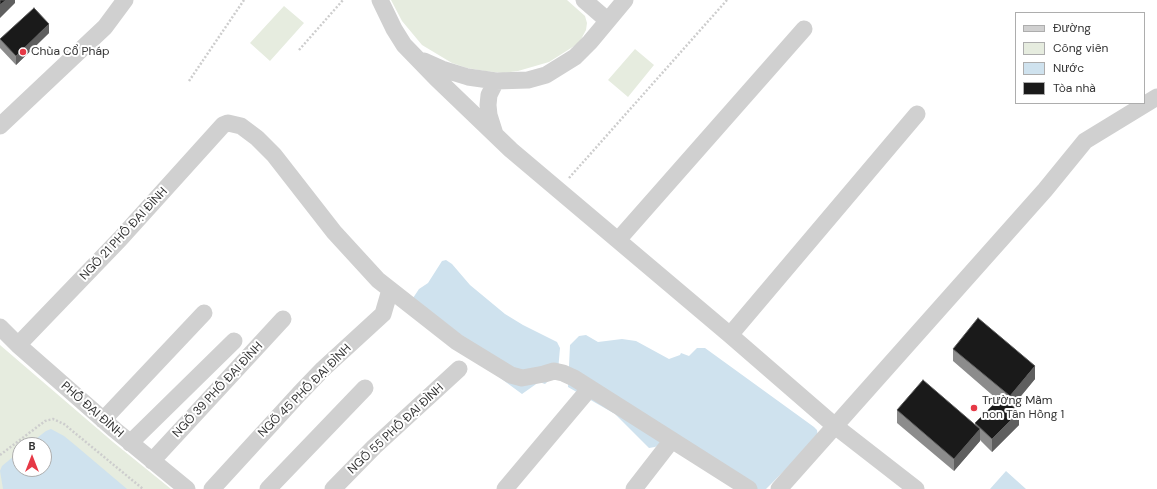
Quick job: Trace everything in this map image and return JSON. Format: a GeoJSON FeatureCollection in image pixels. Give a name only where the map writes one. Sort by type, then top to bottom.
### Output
{"type":"FeatureCollection","features":[{"type":"Feature","properties":{"kind":"street"},"geometry":{"type":"LineString","coordinates":[[0,126],[105,28],[125,0]]}},
{"type":"Feature","properties":{"kind":"street"},"geometry":{"type":"LineString","coordinates":[[380,0],[397,34],[415,58],[511,150],[835,426],[916,489]]}},
{"type":"Feature","properties":{"kind":"street"},"geometry":{"type":"LineString","coordinates":[[584,0],[607,20]]}},
{"type":"Feature","properties":{"kind":"street"},"geometry":{"type":"LineString","coordinates":[[415,58],[442,69],[468,77],[496,81],[528,80],[546,75],[575,57],[590,42],[625,0]]}},
{"type":"Feature","properties":{"kind":"street"},"geometry":{"type":"LineString","coordinates":[[618,240],[804,29]]}},
{"type":"Feature","properties":{"kind":"street"},"geometry":{"type":"LineString","coordinates":[[494,134],[488,105],[492,86],[496,81]]}},
{"type":"Feature","properties":{"kind":"street"},"geometry":{"type":"LineString","coordinates":[[779,489],[1045,190],[1085,141],[1157,97]]}},
{"type":"Feature","properties":{"kind":"street"},"geometry":{"type":"LineString","coordinates":[[730,335],[917,114]]}},
{"type":"Feature","properties":{"kind":"street","name":"NGÕ 21 PHỐ ĐẠI ĐÌNH"},"geometry":{"type":"LineString","coordinates":[[18,345],[120,239],[223,125],[228,122],[241,126],[257,138],[274,156],[334,232],[378,280],[390,290]]}},
{"type":"Feature","properties":{"kind":"street"},"geometry":{"type":"LineString","coordinates":[[390,290],[457,342],[511,375],[522,378],[554,371],[563,373],[590,388],[749,489]]}},
{"type":"Feature","properties":{"kind":"street","name":"NGÕ 45 PHỐ ĐẠI ĐÌNH"},"geometry":{"type":"LineString","coordinates":[[212,489],[323,369],[384,314],[390,290]]}},
{"type":"Feature","properties":{"kind":"street"},"geometry":{"type":"LineString","coordinates":[[103,420],[204,313]]}},
{"type":"Feature","properties":{"kind":"street","name":"NGÕ 39 PHỐ ĐẠI ĐÌNH"},"geometry":{"type":"LineString","coordinates":[[152,461],[283,319]]}},
{"type":"Feature","properties":{"kind":"street","name":"PHỐ ĐẠI ĐÌNH"},"geometry":{"type":"LineString","coordinates":[[0,328],[103,420],[187,489]]}},
{"type":"Feature","properties":{"kind":"street"},"geometry":{"type":"LineString","coordinates":[[130,443],[234,341]]}},
{"type":"Feature","properties":{"kind":"street","name":"NGÕ 55 PHỐ ĐẠI ĐÌNH"},"geometry":{"type":"LineString","coordinates":[[333,489],[374,447],[459,369]]}},
{"type":"Feature","properties":{"kind":"street"},"geometry":{"type":"LineString","coordinates":[[268,489],[365,388]]}},
{"type":"Feature","properties":{"kind":"street"},"geometry":{"type":"LineString","coordinates":[[505,489],[590,388]]}},
{"type":"Feature","properties":{"kind":"street"},"geometry":{"type":"LineString","coordinates":[[634,489],[672,440]]}},
{"type":"Feature","properties":{"kind":"path"},"geometry":{"type":"LineString","coordinates":[[188,81],[244,0]]}},
{"type":"Feature","properties":{"kind":"path"},"geometry":{"type":"LineString","coordinates":[[299,50],[342,0]]}},
{"type":"Feature","properties":{"kind":"path"},"geometry":{"type":"LineString","coordinates":[[558,190],[727,0]]}},
{"type":"Feature","properties":{"kind":"path"},"geometry":{"type":"LineString","coordinates":[[0,455],[45,420],[53,419],[64,424],[143,489]]}},
{"type":"Feature","properties":{"kind":"green space"},"geometry":{"type":"Polygon","coordinates":[[[391,0],[567,0],[585,16],[587,23],[586,30],[579,43],[549,62],[518,71],[503,73],[485,71],[467,68],[452,63],[422,45],[402,21],[391,0]]]}},
{"type":"Feature","properties":{"kind":"green space"},"geometry":{"type":"Polygon","coordinates":[[[284,6],[304,23],[270,61],[250,43],[284,6]]]}},
{"type":"Feature","properties":{"kind":"green space"},"geometry":{"type":"Polygon","coordinates":[[[635,49],[654,65],[628,97],[608,80],[635,49]]]}},
{"type":"Feature","properties":{"kind":"green space"},"geometry":{"type":"Polygon","coordinates":[[[0,345],[113,442],[171,489],[0,489],[0,345]]]}},
{"type":"Feature","properties":{"kind":"water"},"geometry":{"type":"Polygon","coordinates":[[[446,260],[452,264],[470,285],[505,314],[557,342],[560,348],[558,371],[545,384],[539,382],[522,394],[407,307],[419,289],[428,283],[442,261],[446,260]]]}},
{"type":"Feature","properties":{"kind":"water"},"geometry":{"type":"Polygon","coordinates":[[[586,335],[598,342],[622,339],[636,341],[669,359],[680,355],[681,353],[689,356],[697,348],[705,348],[814,427],[817,430],[818,437],[766,489],[741,489],[666,441],[655,447],[649,448],[615,414],[568,387],[570,345],[579,336],[586,335]]]}},
{"type":"Feature","properties":{"kind":"water"},"geometry":{"type":"Polygon","coordinates":[[[51,429],[64,436],[127,489],[3,489],[0,471],[2,466],[12,458],[12,477],[52,477],[52,437],[38,437],[51,429]]]}},
{"type":"Feature","properties":{"kind":"water"},"geometry":{"type":"Polygon","coordinates":[[[1006,471],[1026,489],[990,489],[1006,471]]]}},
{"type":"Feature","properties":{"kind":"building"},"geometry":{"type":"Polygon","coordinates":[[[0,0],[6,0],[0,5],[0,0]]]}},
{"type":"Feature","properties":{"kind":"building"},"geometry":{"type":"Polygon","coordinates":[[[34,8],[49,24],[16,56],[0,39],[34,8]]]}},
{"type":"Feature","properties":{"kind":"building"},"geometry":{"type":"Polygon","coordinates":[[[978,318],[1035,366],[1010,396],[953,349],[978,318]]]}},
{"type":"Feature","properties":{"kind":"building"},"geometry":{"type":"Polygon","coordinates":[[[923,380],[980,429],[954,459],[897,410],[923,380]]]}},
{"type":"Feature","properties":{"kind":"building"},"geometry":{"type":"Polygon","coordinates":[[[1002,396],[1019,412],[992,439],[975,423],[1002,396]]]}},
{"type":"Feature","properties":{"kind":"place","name":"Chùa Cổ Pháp"},"geometry":{"type":"Point","coordinates":[23,52]}},
{"type":"Feature","properties":{"kind":"place","name":"Trường Mầm non Tân Hồng 1"},"geometry":{"type":"Point","coordinates":[974,408]}}]}
